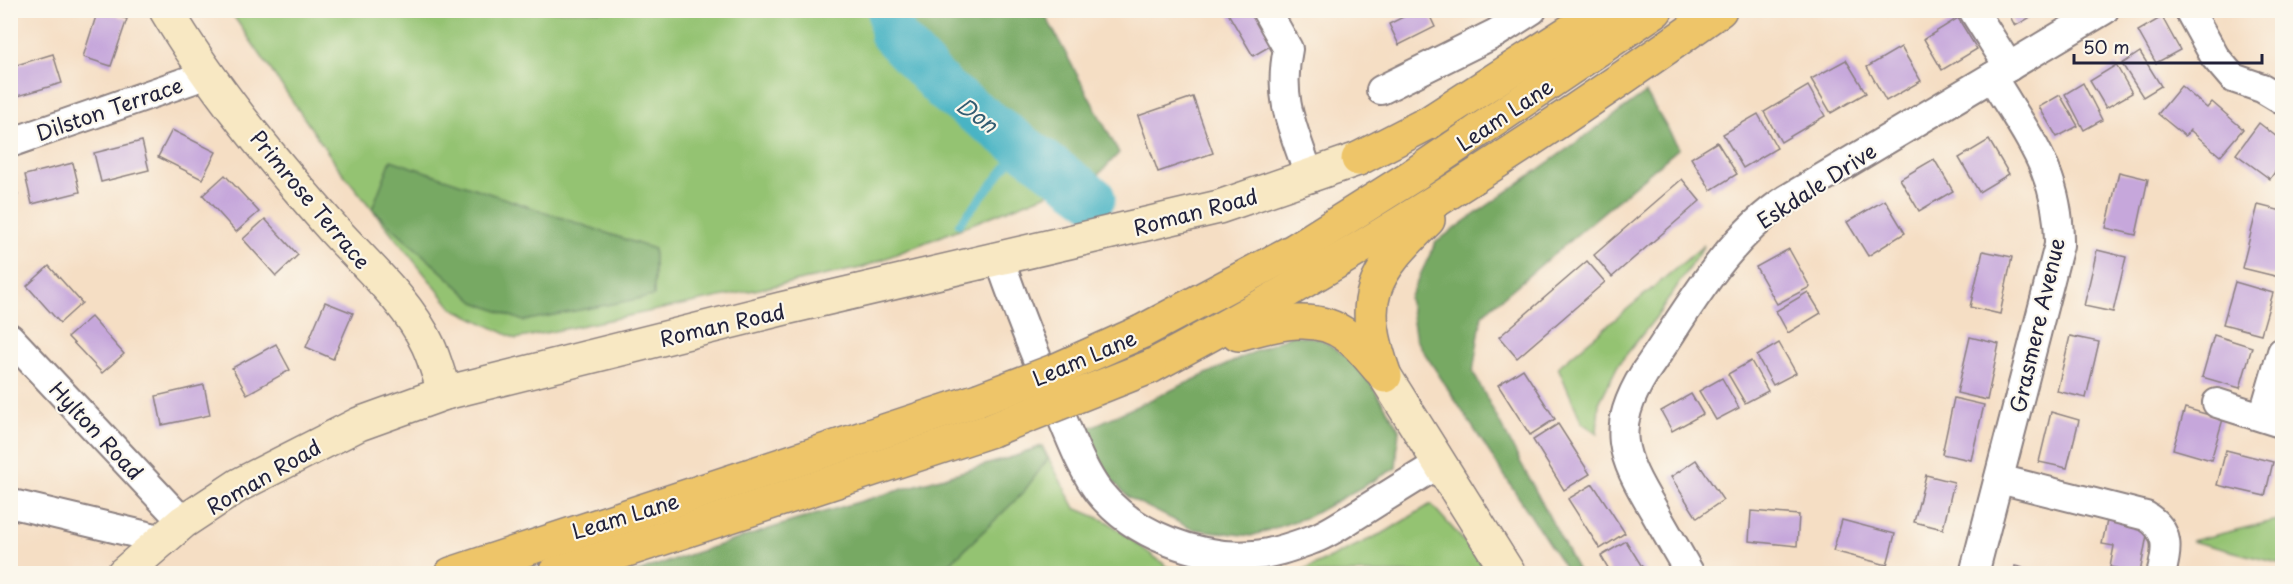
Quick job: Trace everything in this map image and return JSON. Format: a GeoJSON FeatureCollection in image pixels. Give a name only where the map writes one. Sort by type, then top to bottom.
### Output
{"type":"FeatureCollection","features":[{"type":"Feature","properties":{"kind":"highway"},"geometry":{"type":"LineString","coordinates":[[1358,159],[1428,123],[1604,10]]}},
{"type":"Feature","properties":{"kind":"highway","name":"Leam Lane"},"geometry":{"type":"LineString","coordinates":[[451,573],[978,400],[1054,371],[1141,332],[1305,243],[1412,176],[1656,10]]}},
{"type":"Feature","properties":{"kind":"highway","name":"Leam Lane"},"geometry":{"type":"LineString","coordinates":[[554,573],[992,430],[1150,367],[1304,284],[1467,181],[1720,10]]}},
{"type":"Feature","properties":{"kind":"highway"},"geometry":{"type":"LineString","coordinates":[[1385,376],[1370,325],[1369,306],[1375,286],[1400,248],[1467,181]]}},
{"type":"Feature","properties":{"kind":"highway"},"geometry":{"type":"LineString","coordinates":[[1187,348],[1278,323],[1314,323],[1333,327],[1347,336],[1385,376]]}},
{"type":"Feature","properties":{"kind":"main road","name":"Primrose Terrace"},"geometry":{"type":"LineString","coordinates":[[166,10],[208,74],[326,221],[406,309],[428,345],[445,393]]}},
{"type":"Feature","properties":{"kind":"main road","name":"Roman Road"},"geometry":{"type":"LineString","coordinates":[[123,573],[174,531],[239,485],[358,424],[445,393],[561,362],[1219,207],[1310,178],[1358,159]]}},
{"type":"Feature","properties":{"kind":"main road"},"geometry":{"type":"LineString","coordinates":[[1385,376],[1509,573]]}},
{"type":"Feature","properties":{"kind":"street"},"geometry":{"type":"LineString","coordinates":[[1266,10],[1288,49],[1282,74],[1284,100],[1310,178]]}},
{"type":"Feature","properties":{"kind":"street"},"geometry":{"type":"LineString","coordinates":[[1382,90],[1496,33],[1532,10]]}},
{"type":"Feature","properties":{"kind":"street","name":"Grasmere Avenue"},"geometry":{"type":"LineString","coordinates":[[1973,10],[2048,173],[2056,195],[2059,220],[2059,245],[1974,573]]}},
{"type":"Feature","properties":{"kind":"street","name":"Eskdale Drive"},"geometry":{"type":"LineString","coordinates":[[1690,573],[1626,459],[1623,436],[1625,414],[1633,392],[1645,372],[1732,247],[1751,226],[1787,199],[2104,10]]}},
{"type":"Feature","properties":{"kind":"street"},"geometry":{"type":"LineString","coordinates":[[2189,10],[2215,57],[2233,78],[2262,88],[2283,100]]}},
{"type":"Feature","properties":{"kind":"street","name":"Dilston Terrace"},"geometry":{"type":"LineString","coordinates":[[10,143],[208,74]]}},
{"type":"Feature","properties":{"kind":"street"},"geometry":{"type":"LineString","coordinates":[[999,258],[1023,327],[1082,463],[1100,493],[1128,519],[1166,539],[1198,551],[1227,555],[1255,555],[1284,548],[1314,539],[1342,524],[1440,463]]}},
{"type":"Feature","properties":{"kind":"street","name":"Hylton Road"},"geometry":{"type":"LineString","coordinates":[[10,338],[174,531]]}},
{"type":"Feature","properties":{"kind":"street"},"geometry":{"type":"LineString","coordinates":[[2217,403],[2270,420],[2283,352]]}},
{"type":"Feature","properties":{"kind":"street"},"geometry":{"type":"LineString","coordinates":[[1999,479],[2146,516],[2157,523],[2165,535],[2167,546],[2161,573]]}},
{"type":"Feature","properties":{"kind":"street"},"geometry":{"type":"LineString","coordinates":[[10,506],[17,505],[174,531]]}},
{"type":"Feature","properties":{"kind":"green space"},"geometry":{"type":"Polygon","coordinates":[[[230,11],[1029,11],[1090,177],[861,268],[516,339],[452,308],[338,167],[230,11]]]}},
{"type":"Feature","properties":{"kind":"green space"},"geometry":{"type":"Polygon","coordinates":[[[893,11],[1043,11],[1119,153],[1079,196],[991,99],[910,40],[893,11]]]}},
{"type":"Feature","properties":{"kind":"green space"},"geometry":{"type":"Polygon","coordinates":[[[1646,93],[1679,148],[1482,315],[1473,372],[1579,573],[1568,573],[1416,340],[1409,298],[1436,242],[1646,93]]]}},
{"type":"Feature","properties":{"kind":"green space"},"geometry":{"type":"Polygon","coordinates":[[[391,160],[654,249],[654,296],[523,321],[475,302],[372,209],[391,160]]]}},
{"type":"Feature","properties":{"kind":"green space"},"geometry":{"type":"Polygon","coordinates":[[[1704,245],[1660,312],[1618,365],[1599,403],[1597,433],[1582,423],[1558,367],[1704,245]]]}},
{"type":"Feature","properties":{"kind":"green space"},"geometry":{"type":"Polygon","coordinates":[[[1291,335],[1319,338],[1358,364],[1399,428],[1396,468],[1310,516],[1251,536],[1192,529],[1129,498],[1090,457],[1078,433],[1291,335]]]}},
{"type":"Feature","properties":{"kind":"green space"},"geometry":{"type":"Polygon","coordinates":[[[1042,446],[1075,508],[1108,522],[1168,567],[1191,573],[631,574],[794,521],[1016,456],[1042,446]]]}},
{"type":"Feature","properties":{"kind":"green space"},"geometry":{"type":"Polygon","coordinates":[[[1042,446],[1048,459],[1022,494],[940,573],[641,573],[648,568],[794,521],[1016,456],[1042,446]]]}},
{"type":"Feature","properties":{"kind":"green space"},"geometry":{"type":"Polygon","coordinates":[[[1431,504],[1477,556],[1488,573],[1298,573],[1387,531],[1431,504]]]}},
{"type":"Feature","properties":{"kind":"green space"},"geometry":{"type":"Polygon","coordinates":[[[2282,519],[2282,564],[2191,541],[2282,519]]]}},
{"type":"Feature","properties":{"kind":"building"},"geometry":{"type":"Polygon","coordinates":[[[98,10],[127,19],[111,66],[83,57],[98,10]]]}},
{"type":"Feature","properties":{"kind":"building"},"geometry":{"type":"Polygon","coordinates":[[[1226,10],[1258,10],[1277,42],[1253,56],[1226,10]]]}},
{"type":"Feature","properties":{"kind":"building"},"geometry":{"type":"Polygon","coordinates":[[[1417,10],[1427,10],[1435,27],[1399,45],[1389,24],[1417,10]]]}},
{"type":"Feature","properties":{"kind":"building"},"geometry":{"type":"Polygon","coordinates":[[[2007,10],[2043,10],[2015,26],[2007,10]]]}},
{"type":"Feature","properties":{"kind":"building"},"geometry":{"type":"Polygon","coordinates":[[[2162,17],[2180,50],[2156,63],[2138,31],[2162,17]]]}},
{"type":"Feature","properties":{"kind":"building"},"geometry":{"type":"Polygon","coordinates":[[[1958,18],[1977,49],[1942,70],[1924,39],[1958,18]]]}},
{"type":"Feature","properties":{"kind":"building"},"geometry":{"type":"Polygon","coordinates":[[[1901,47],[1921,81],[1886,101],[1867,67],[1901,47]]]}},
{"type":"Feature","properties":{"kind":"building"},"geometry":{"type":"Polygon","coordinates":[[[2140,52],[2161,86],[2143,97],[2122,64],[2140,52]]]}},
{"type":"Feature","properties":{"kind":"building"},"geometry":{"type":"Polygon","coordinates":[[[53,54],[62,83],[14,97],[10,85],[10,67],[53,54]]]}},
{"type":"Feature","properties":{"kind":"building"},"geometry":{"type":"Polygon","coordinates":[[[1846,60],[1866,93],[1831,113],[1811,79],[1846,60]]]}},
{"type":"Feature","properties":{"kind":"building"},"geometry":{"type":"Polygon","coordinates":[[[2116,65],[2132,93],[2106,108],[2090,81],[2116,65]]]}},
{"type":"Feature","properties":{"kind":"building"},"geometry":{"type":"Polygon","coordinates":[[[2083,83],[2102,120],[2084,130],[2065,94],[2083,83]]]}},
{"type":"Feature","properties":{"kind":"building"},"geometry":{"type":"Polygon","coordinates":[[[1808,86],[1825,116],[1781,142],[1764,112],[1808,86]]]}},
{"type":"Feature","properties":{"kind":"building"},"geometry":{"type":"Polygon","coordinates":[[[2181,86],[2207,108],[2212,102],[2243,129],[2220,156],[2190,130],[2185,136],[2158,114],[2181,86]]]}},
{"type":"Feature","properties":{"kind":"building"},"geometry":{"type":"Polygon","coordinates":[[[2060,95],[2078,126],[2057,137],[2039,107],[2060,95]]]}},
{"type":"Feature","properties":{"kind":"building"},"geometry":{"type":"Polygon","coordinates":[[[1193,97],[1213,153],[1158,172],[1138,116],[1193,97]]]}},
{"type":"Feature","properties":{"kind":"building"},"geometry":{"type":"Polygon","coordinates":[[[1758,114],[1777,148],[1743,168],[1723,134],[1758,114]]]}},
{"type":"Feature","properties":{"kind":"building"},"geometry":{"type":"Polygon","coordinates":[[[2259,123],[2282,141],[2282,162],[2270,179],[2236,154],[2259,123]]]}},
{"type":"Feature","properties":{"kind":"building"},"geometry":{"type":"Polygon","coordinates":[[[172,130],[216,152],[202,179],[158,157],[172,130]]]}},
{"type":"Feature","properties":{"kind":"building"},"geometry":{"type":"Polygon","coordinates":[[[1989,140],[2009,174],[1979,192],[1959,158],[1989,140]]]}},
{"type":"Feature","properties":{"kind":"building"},"geometry":{"type":"Polygon","coordinates":[[[142,141],[149,170],[101,182],[94,153],[142,141]]]}},
{"type":"Feature","properties":{"kind":"building"},"geometry":{"type":"Polygon","coordinates":[[[1717,142],[1737,174],[1711,190],[1691,158],[1717,142]]]}},
{"type":"Feature","properties":{"kind":"building"},"geometry":{"type":"Polygon","coordinates":[[[1934,159],[1953,191],[1919,211],[1900,179],[1934,159]]]}},
{"type":"Feature","properties":{"kind":"building"},"geometry":{"type":"Polygon","coordinates":[[[73,163],[80,192],[32,204],[25,175],[73,163]]]}},
{"type":"Feature","properties":{"kind":"building"},"geometry":{"type":"Polygon","coordinates":[[[2119,172],[2148,179],[2136,235],[2106,228],[2119,172]]]}},
{"type":"Feature","properties":{"kind":"building"},"geometry":{"type":"Polygon","coordinates":[[[225,175],[259,212],[236,232],[203,195],[225,175]]]}},
{"type":"Feature","properties":{"kind":"building"},"geometry":{"type":"Polygon","coordinates":[[[1682,179],[1700,201],[1612,277],[1594,255],[1682,179]]]}},
{"type":"Feature","properties":{"kind":"building"},"geometry":{"type":"Polygon","coordinates":[[[10,191],[18,194],[11,215],[10,215],[10,191]]]}},
{"type":"Feature","properties":{"kind":"building"},"geometry":{"type":"Polygon","coordinates":[[[1885,200],[1905,233],[1868,256],[1847,222],[1885,200]]]}},
{"type":"Feature","properties":{"kind":"building"},"geometry":{"type":"Polygon","coordinates":[[[2258,205],[2282,211],[2282,263],[2279,277],[2242,268],[2258,205]]]}},
{"type":"Feature","properties":{"kind":"building"},"geometry":{"type":"Polygon","coordinates":[[[265,219],[298,255],[276,276],[243,239],[265,219]]]}},
{"type":"Feature","properties":{"kind":"building"},"geometry":{"type":"Polygon","coordinates":[[[1789,249],[1810,287],[1777,304],[1756,267],[1789,249]]]}},
{"type":"Feature","properties":{"kind":"building"},"geometry":{"type":"Polygon","coordinates":[[[2097,250],[2126,257],[2113,312],[2084,306],[2097,250]]]}},
{"type":"Feature","properties":{"kind":"building"},"geometry":{"type":"Polygon","coordinates":[[[1983,251],[2012,257],[2000,314],[1970,307],[1983,251]]]}},
{"type":"Feature","properties":{"kind":"building"},"geometry":{"type":"Polygon","coordinates":[[[1587,261],[1605,282],[1517,358],[1499,337],[1587,261]]]}},
{"type":"Feature","properties":{"kind":"building"},"geometry":{"type":"Polygon","coordinates":[[[49,266],[82,303],[60,323],[27,286],[49,266]]]}},
{"type":"Feature","properties":{"kind":"building"},"geometry":{"type":"Polygon","coordinates":[[[2235,282],[2273,293],[2261,334],[2223,324],[2235,282]]]}},
{"type":"Feature","properties":{"kind":"building"},"geometry":{"type":"Polygon","coordinates":[[[1808,292],[1821,313],[1788,333],[1776,311],[1808,292]]]}},
{"type":"Feature","properties":{"kind":"building"},"geometry":{"type":"Polygon","coordinates":[[[325,302],[353,313],[333,359],[306,347],[325,302]]]}},
{"type":"Feature","properties":{"kind":"building"},"geometry":{"type":"Polygon","coordinates":[[[91,317],[124,354],[102,373],[68,337],[91,317]]]}},
{"type":"Feature","properties":{"kind":"building"},"geometry":{"type":"Polygon","coordinates":[[[2214,335],[2252,347],[2240,388],[2202,377],[2214,335]]]}},
{"type":"Feature","properties":{"kind":"building"},"geometry":{"type":"Polygon","coordinates":[[[2070,336],[2099,342],[2086,398],[2057,391],[2070,336]]]}},
{"type":"Feature","properties":{"kind":"building"},"geometry":{"type":"Polygon","coordinates":[[[1970,337],[1999,344],[1987,400],[1957,393],[1970,337]]]}},
{"type":"Feature","properties":{"kind":"building"},"geometry":{"type":"Polygon","coordinates":[[[1779,343],[1796,373],[1773,385],[1757,356],[1779,343]]]}},
{"type":"Feature","properties":{"kind":"building"},"geometry":{"type":"Polygon","coordinates":[[[276,344],[290,370],[247,394],[232,368],[276,344]]]}},
{"type":"Feature","properties":{"kind":"building"},"geometry":{"type":"Polygon","coordinates":[[[1751,361],[1768,391],[1745,403],[1728,374],[1751,361]]]}},
{"type":"Feature","properties":{"kind":"building"},"geometry":{"type":"Polygon","coordinates":[[[1523,369],[1555,419],[1530,435],[1498,385],[1523,369]]]}},
{"type":"Feature","properties":{"kind":"building"},"geometry":{"type":"Polygon","coordinates":[[[1722,378],[1739,408],[1716,420],[1699,391],[1722,378]]]}},
{"type":"Feature","properties":{"kind":"building"},"geometry":{"type":"Polygon","coordinates":[[[204,385],[210,415],[162,425],[156,396],[204,385]]]}},
{"type":"Feature","properties":{"kind":"building"},"geometry":{"type":"Polygon","coordinates":[[[1691,394],[1703,414],[1672,431],[1661,411],[1691,394]]]}},
{"type":"Feature","properties":{"kind":"building"},"geometry":{"type":"Polygon","coordinates":[[[1954,398],[1984,405],[1971,460],[1942,454],[1954,398]]]}},
{"type":"Feature","properties":{"kind":"building"},"geometry":{"type":"Polygon","coordinates":[[[2185,408],[2223,419],[2211,460],[2173,449],[2185,408]]]}},
{"type":"Feature","properties":{"kind":"building"},"geometry":{"type":"Polygon","coordinates":[[[2051,412],[2079,420],[2067,468],[2039,462],[2051,412]]]}},
{"type":"Feature","properties":{"kind":"building"},"geometry":{"type":"Polygon","coordinates":[[[1558,424],[1590,474],[1564,490],[1533,440],[1558,424]]]}},
{"type":"Feature","properties":{"kind":"building"},"geometry":{"type":"Polygon","coordinates":[[[2226,450],[2273,462],[2265,496],[2217,485],[2226,450]]]}},
{"type":"Feature","properties":{"kind":"building"},"geometry":{"type":"Polygon","coordinates":[[[1696,460],[1723,500],[1697,518],[1671,477],[1696,460]]]}},
{"type":"Feature","properties":{"kind":"building"},"geometry":{"type":"Polygon","coordinates":[[[1926,475],[1954,482],[1943,529],[1914,522],[1926,475]]]}},
{"type":"Feature","properties":{"kind":"building"},"geometry":{"type":"Polygon","coordinates":[[[1593,484],[1625,533],[1600,549],[1568,499],[1593,484]]]}},
{"type":"Feature","properties":{"kind":"building"},"geometry":{"type":"Polygon","coordinates":[[[1751,511],[1799,515],[1797,546],[1749,541],[1751,511]]]}},
{"type":"Feature","properties":{"kind":"building"},"geometry":{"type":"Polygon","coordinates":[[[2108,516],[2149,524],[2140,573],[2110,567],[2114,546],[2102,544],[2108,516]]]}},
{"type":"Feature","properties":{"kind":"building"},"geometry":{"type":"Polygon","coordinates":[[[1842,520],[1895,534],[1887,565],[1833,551],[1842,520]]]}},
{"type":"Feature","properties":{"kind":"building"},"geometry":{"type":"Polygon","coordinates":[[[1626,541],[1647,573],[1611,573],[1601,556],[1626,541]]]}},
{"type":"Feature","properties":{"kind":"building"},"geometry":{"type":"Polygon","coordinates":[[[2015,566],[2044,573],[2014,573],[2015,566]]]}},
{"type":"Feature","properties":{"kind":"waterway","name":"Don"},"geometry":{"type":"LineString","coordinates":[[890,10],[892,34],[945,90],[1093,198]]}},
{"type":"Feature","properties":{"kind":"waterway"},"geometry":{"type":"LineString","coordinates":[[959,224],[1023,146]]}}]}
